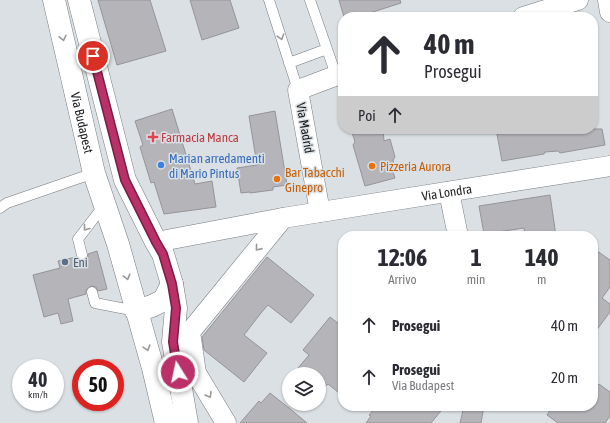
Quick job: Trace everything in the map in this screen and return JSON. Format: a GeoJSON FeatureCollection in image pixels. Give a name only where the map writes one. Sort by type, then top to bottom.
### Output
{"type":"FeatureCollection","features":[{"type":"Feature","properties":{"kind":"main road","name":"Via Budapest"},"geometry":{"type":"LineString","coordinates":[[54,0],[94,173],[118,244],[136,311]]}},
{"type":"Feature","properties":{"kind":"main road","name":"Via Budapest"},"geometry":{"type":"LineString","coordinates":[[79,0],[125,180],[163,254],[172,284]]}},
{"type":"Feature","properties":{"kind":"main road"},"geometry":{"type":"LineString","coordinates":[[118,244],[144,237],[156,242]]}},
{"type":"Feature","properties":{"kind":"main road"},"geometry":{"type":"LineString","coordinates":[[166,423],[153,368],[136,311],[164,300],[172,284]]}},
{"type":"Feature","properties":{"kind":"main road"},"geometry":{"type":"LineString","coordinates":[[172,284],[176,308],[173,342],[187,423]]}},
{"type":"Feature","properties":{"kind":"street"},"geometry":{"type":"LineString","coordinates":[[539,12],[578,0]]}},
{"type":"Feature","properties":{"kind":"street"},"geometry":{"type":"LineString","coordinates":[[608,0],[610,12]]}},
{"type":"Feature","properties":{"kind":"street","name":"Via Madrid"},"geometry":{"type":"LineString","coordinates":[[320,212],[298,90],[338,74]]}},
{"type":"Feature","properties":{"kind":"street","name":"Via Londra"},"geometry":{"type":"LineString","coordinates":[[156,242],[283,218],[610,166]]}},
{"type":"Feature","properties":{"kind":"street"},"geometry":{"type":"LineString","coordinates":[[449,192],[457,231]]}},
{"type":"Feature","properties":{"kind":"street"},"geometry":{"type":"LineString","coordinates":[[226,423],[196,374],[190,332],[283,218]]}},
{"type":"Feature","properties":{"kind":"lane"},"geometry":{"type":"LineString","coordinates":[[269,0],[298,90]]}},
{"type":"Feature","properties":{"kind":"lane"},"geometry":{"type":"LineString","coordinates":[[310,0],[327,49],[338,72]]}},
{"type":"Feature","properties":{"kind":"lane"},"geometry":{"type":"LineString","coordinates":[[289,63],[327,49]]}},
{"type":"Feature","properties":{"kind":"lane"},"geometry":{"type":"LineString","coordinates":[[0,208],[7,203],[94,173]]}},
{"type":"Feature","properties":{"kind":"lane"},"geometry":{"type":"LineString","coordinates":[[82,255],[78,239],[105,204]]}},
{"type":"Feature","properties":{"kind":"lane"},"geometry":{"type":"LineString","coordinates":[[92,292],[95,304],[136,311]]}},
{"type":"Feature","properties":{"kind":"building"},"geometry":{"type":"Polygon","coordinates":[[[98,0],[150,0],[166,51],[117,65],[98,0]]]}},
{"type":"Feature","properties":{"kind":"building"},"geometry":{"type":"Polygon","coordinates":[[[190,0],[230,0],[239,28],[202,40],[190,0]]]}},
{"type":"Feature","properties":{"kind":"building"},"geometry":{"type":"Polygon","coordinates":[[[339,0],[400,0],[401,3],[373,12],[343,12],[339,0]]]}},
{"type":"Feature","properties":{"kind":"building"},"geometry":{"type":"Polygon","coordinates":[[[172,109],[195,184],[212,181],[216,207],[164,214],[154,182],[151,183],[140,147],[143,145],[135,121],[172,109]]]}},
{"type":"Feature","properties":{"kind":"building"},"geometry":{"type":"Polygon","coordinates":[[[275,111],[287,185],[273,187],[273,190],[241,193],[237,168],[257,165],[249,116],[275,111]]]}},
{"type":"Feature","properties":{"kind":"building"},"geometry":{"type":"Polygon","coordinates":[[[598,129],[602,129],[605,145],[560,153],[558,151],[545,152],[544,154],[502,161],[497,134],[598,134],[598,129]]]}},
{"type":"Feature","properties":{"kind":"building"},"geometry":{"type":"Polygon","coordinates":[[[353,134],[383,134],[384,141],[390,139],[395,157],[393,160],[395,168],[392,169],[395,178],[365,186],[353,145],[355,142],[353,134]]]}},
{"type":"Feature","properties":{"kind":"building"},"geometry":{"type":"Polygon","coordinates":[[[550,195],[555,231],[524,231],[524,228],[504,231],[483,231],[479,206],[550,195]]]}},
{"type":"Feature","properties":{"kind":"building"},"geometry":{"type":"Polygon","coordinates":[[[97,251],[107,289],[98,291],[96,287],[91,286],[86,290],[86,294],[68,299],[73,321],[61,324],[58,313],[44,317],[33,275],[60,268],[58,261],[76,257],[80,261],[84,261],[88,257],[88,254],[97,251]]]}},
{"type":"Feature","properties":{"kind":"building"},"geometry":{"type":"Polygon","coordinates":[[[598,252],[610,260],[610,287],[602,298],[610,304],[610,312],[598,328],[598,252]]]}},
{"type":"Feature","properties":{"kind":"building"},"geometry":{"type":"Polygon","coordinates":[[[267,257],[314,295],[291,323],[268,305],[261,313],[244,335],[267,353],[244,382],[204,350],[202,337],[267,257]]]}},
{"type":"Feature","properties":{"kind":"building"},"geometry":{"type":"Polygon","coordinates":[[[330,317],[338,323],[338,392],[328,384],[326,386],[326,367],[299,367],[309,355],[303,350],[330,317]]]}},
{"type":"Feature","properties":{"kind":"building"},"geometry":{"type":"Polygon","coordinates":[[[599,384],[610,392],[610,416],[605,423],[558,423],[547,415],[550,411],[598,411],[599,384]]]}},
{"type":"Feature","properties":{"kind":"building"},"geometry":{"type":"Polygon","coordinates":[[[270,393],[282,402],[282,411],[293,411],[307,423],[240,423],[259,401],[261,403],[270,393]]]}},
{"type":"Feature","properties":{"kind":"building"},"geometry":{"type":"Polygon","coordinates":[[[373,411],[441,411],[431,423],[366,423],[371,416],[369,415],[373,411]]]}},
{"type":"Feature","properties":{"kind":"building"},"geometry":{"type":"Polygon","coordinates":[[[463,411],[483,411],[481,423],[460,423],[463,411]]]}},
{"type":"Feature","properties":{"kind":"place","name":"Farmacia Manca"},"geometry":{"type":"Point","coordinates":[153,137]}},
{"type":"Feature","properties":{"kind":"place","name":"Marian arredamenti di Mario Pintus"},"geometry":{"type":"Point","coordinates":[161,165]}},
{"type":"Feature","properties":{"kind":"place","name":"Pizzeria Aurora"},"geometry":{"type":"Point","coordinates":[372,166]}},
{"type":"Feature","properties":{"kind":"place","name":"Bar Tabacchi Ginepro"},"geometry":{"type":"Point","coordinates":[277,179]}},
{"type":"Feature","properties":{"kind":"place","name":"Eni"},"geometry":{"type":"Point","coordinates":[65,262]}},
{"type":"Feature","properties":{"kind":"route"},"geometry":{"type":"LineString","coordinates":[[93,56],[125,180],[163,254],[172,284],[176,308],[173,342],[178,372]]}}]}
